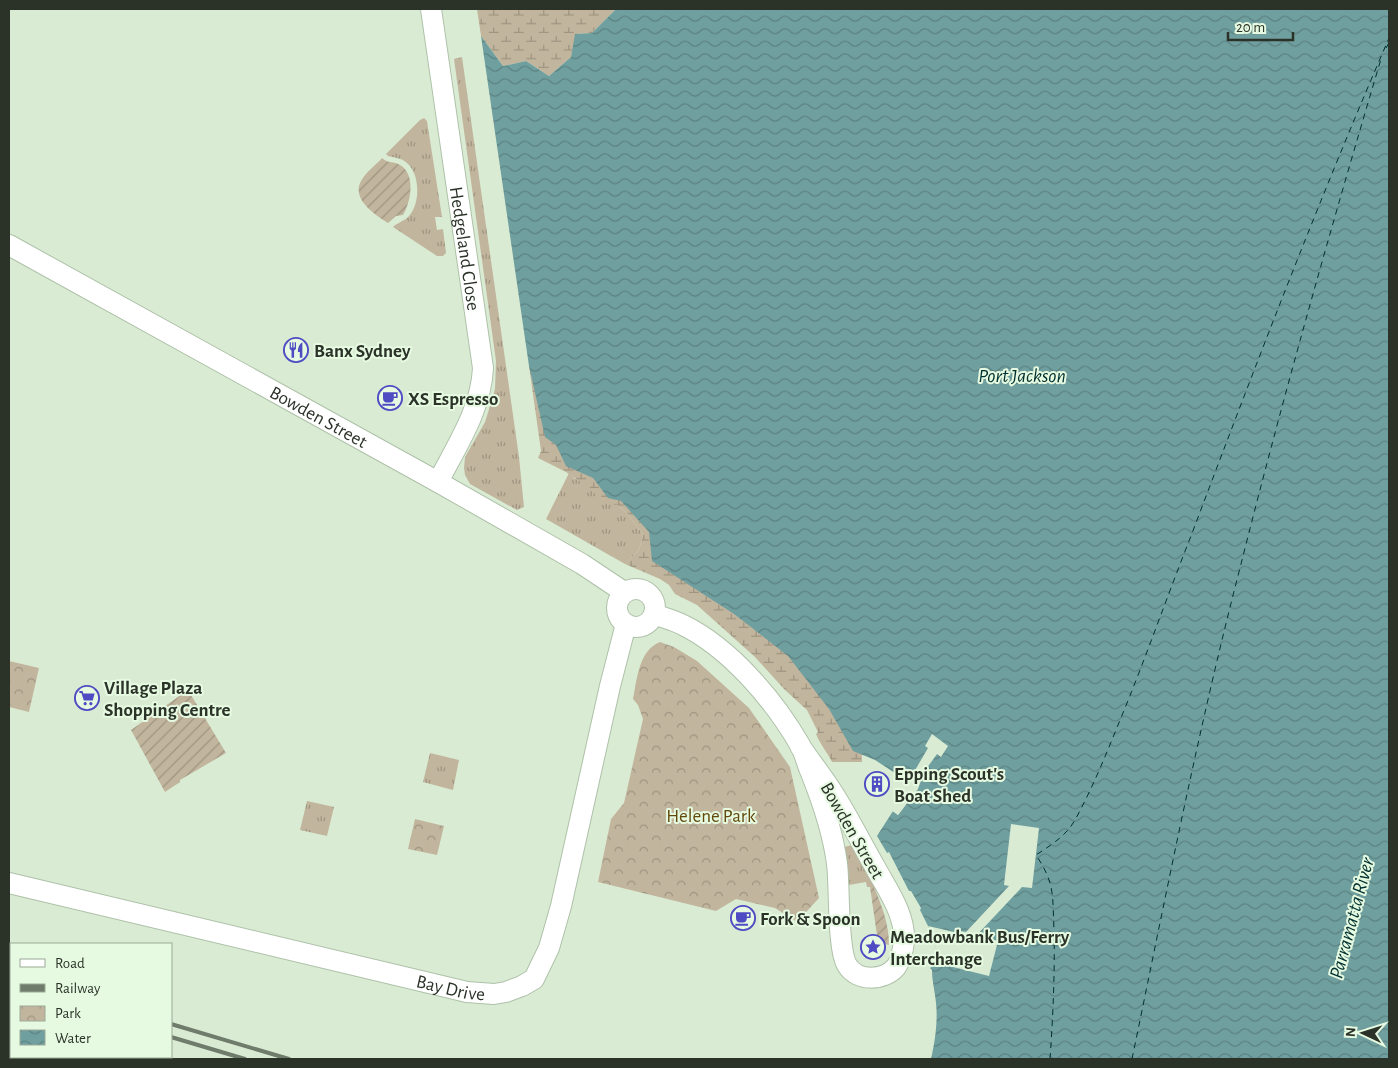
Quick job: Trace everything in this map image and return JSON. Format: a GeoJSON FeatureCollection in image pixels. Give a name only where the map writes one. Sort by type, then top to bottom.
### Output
{"type":"FeatureCollection","features":[{"type":"Feature","properties":{"kind":"street","name":"Hedgeland Close"},"geometry":{"type":"LineString","coordinates":[[431,9],[483,368],[482,383],[473,415],[438,482]]}},
{"type":"Feature","properties":{"kind":"street","name":"Bowden Street"},"geometry":{"type":"LineString","coordinates":[[9,245],[438,482],[582,564],[624,592]]}},
{"type":"Feature","properties":{"kind":"street"},"geometry":{"type":"LineString","coordinates":[[634,589],[645,591],[653,598],[655,603],[654,614],[652,619],[644,626],[632,627],[619,617],[617,606],[624,592],[634,589]]}},
{"type":"Feature","properties":{"kind":"street"},"geometry":{"type":"LineString","coordinates":[[654,614],[682,625],[726,654],[763,693],[800,746]]}},
{"type":"Feature","properties":{"kind":"street","name":"Bay Drive"},"geometry":{"type":"LineString","coordinates":[[9,883],[468,992],[494,994],[522,986],[534,979],[549,948],[559,914],[610,686],[626,624]]}},
{"type":"Feature","properties":{"kind":"street","name":"Bowden Street"},"geometry":{"type":"LineString","coordinates":[[800,746],[834,794],[900,916],[904,942],[896,967],[888,973],[873,978],[866,977],[852,971],[847,966],[842,952],[837,864],[832,835],[824,805],[800,746]]}},
{"type":"Feature","properties":{"kind":"green space"},"geometry":{"type":"Polygon","coordinates":[[[477,9],[616,9],[592,33],[576,34],[571,57],[549,76],[526,61],[503,66],[481,36],[477,9]]]}},
{"type":"Feature","properties":{"kind":"green space"},"geometry":{"type":"Polygon","coordinates":[[[462,57],[519,457],[524,507],[517,510],[470,484],[465,475],[464,468],[465,457],[485,422],[491,403],[495,389],[496,361],[454,59],[462,57]]]}},
{"type":"Feature","properties":{"kind":"green space"},"geometry":{"type":"Polygon","coordinates":[[[424,118],[427,121],[442,217],[435,217],[437,230],[443,229],[446,253],[443,256],[437,256],[393,227],[407,218],[413,211],[417,198],[417,183],[413,170],[407,163],[386,154],[424,118]]]}},
{"type":"Feature","properties":{"kind":"green space"},"geometry":{"type":"Polygon","coordinates":[[[382,158],[396,163],[405,169],[411,188],[403,215],[396,216],[388,223],[366,206],[359,194],[361,181],[382,158]]]}},
{"type":"Feature","properties":{"kind":"green space"},"geometry":{"type":"Polygon","coordinates":[[[529,366],[562,388],[861,728],[862,762],[832,762],[816,734],[818,732],[807,710],[785,690],[755,657],[697,605],[675,594],[669,585],[660,579],[625,564],[639,550],[643,534],[627,513],[617,505],[608,505],[591,490],[588,483],[582,483],[566,472],[538,458],[541,451],[529,366]]]}},
{"type":"Feature","properties":{"kind":"green space"},"geometry":{"type":"Polygon","coordinates":[[[569,473],[575,479],[588,482],[608,505],[617,505],[627,513],[643,534],[639,550],[625,564],[546,519],[569,473]]]}},
{"type":"Feature","properties":{"kind":"green space","name":"Helene Park"},"geometry":{"type":"Polygon","coordinates":[[[660,642],[674,647],[697,661],[749,708],[790,767],[819,898],[797,922],[775,908],[736,899],[716,911],[598,882],[611,819],[624,803],[643,719],[638,705],[633,699],[640,666],[647,651],[660,642]]]}},
{"type":"Feature","properties":{"kind":"green space"},"geometry":{"type":"Polygon","coordinates":[[[9,661],[39,668],[29,712],[9,707],[9,661]]]}},
{"type":"Feature","properties":{"kind":"green space"},"geometry":{"type":"Polygon","coordinates":[[[188,690],[226,753],[180,780],[180,782],[165,792],[131,730],[188,690]]]}},
{"type":"Feature","properties":{"kind":"green space"},"geometry":{"type":"Polygon","coordinates":[[[430,753],[459,760],[453,790],[423,782],[430,753]]]}},
{"type":"Feature","properties":{"kind":"green space"},"geometry":{"type":"Polygon","coordinates":[[[307,801],[334,807],[327,836],[300,830],[307,801]]]}},
{"type":"Feature","properties":{"kind":"green space"},"geometry":{"type":"Polygon","coordinates":[[[415,819],[444,826],[437,855],[408,849],[415,819]]]}},
{"type":"Feature","properties":{"kind":"green space"},"geometry":{"type":"Polygon","coordinates":[[[852,845],[874,887],[867,887],[866,882],[849,885],[844,847],[852,845]]]}},
{"type":"Feature","properties":{"kind":"green space"},"geometry":{"type":"Polygon","coordinates":[[[870,887],[874,887],[882,908],[888,930],[889,945],[878,942],[870,887]]]}},
{"type":"Feature","properties":{"kind":"water","name":"Port Jackson"},"geometry":{"type":"Polygon","coordinates":[[[616,9],[1389,9],[1389,1059],[931,1059],[937,1017],[932,970],[930,968],[940,959],[920,910],[921,908],[911,891],[909,891],[889,852],[887,853],[877,836],[893,811],[898,815],[918,788],[875,760],[853,751],[829,709],[788,656],[734,614],[652,561],[649,532],[621,501],[608,498],[593,478],[566,466],[556,445],[545,437],[529,366],[481,36],[503,66],[526,61],[549,76],[571,57],[575,34],[592,33],[616,9]]]}},
{"type":"Feature","properties":{"kind":"pier"},"geometry":{"type":"Polygon","coordinates":[[[932,734],[948,746],[941,757],[937,754],[924,772],[918,789],[898,815],[891,810],[898,811],[914,789],[907,784],[928,748],[925,746],[932,734]]]}},
{"type":"Feature","properties":{"kind":"pier"},"geometry":{"type":"Polygon","coordinates":[[[1011,824],[1039,828],[1032,888],[1022,887],[977,935],[998,941],[989,976],[945,965],[946,961],[940,960],[928,926],[954,932],[955,930],[966,932],[1009,886],[1004,885],[1011,824]]]}},
{"type":"Feature","properties":{"kind":"ferry route"},"geometry":{"type":"LineString","coordinates":[[1050,1059],[1054,978],[1053,900],[1049,879],[1036,855],[1058,840],[1071,826],[1087,797],[1103,761],[1137,678],[1287,286],[1389,38]]}},
{"type":"Feature","properties":{"kind":"ferry route"},"geometry":{"type":"LineString","coordinates":[[1386,48],[1389,43]]}},
{"type":"Feature","properties":{"kind":"ferry route"},"geometry":{"type":"LineString","coordinates":[[1132,1059],[1210,690],[1256,504],[1290,376],[1381,59]]}},
{"type":"Feature","properties":{"kind":"railway"},"geometry":{"type":"LineString","coordinates":[[172,1024],[289,1059]]}},
{"type":"Feature","properties":{"kind":"railway"},"geometry":{"type":"LineString","coordinates":[[172,1037],[245,1059]]}},
{"type":"Feature","properties":{"kind":"place","name":"Banx Sydney"},"geometry":{"type":"Point","coordinates":[296,350]}},
{"type":"Feature","properties":{"kind":"place","name":"XS Espresso"},"geometry":{"type":"Point","coordinates":[390,398]}},
{"type":"Feature","properties":{"kind":"place","name":"Village Plaza Shopping Centre"},"geometry":{"type":"Point","coordinates":[87,698]}},
{"type":"Feature","properties":{"kind":"place","name":"Epping Scout's Boat Shed"},"geometry":{"type":"Point","coordinates":[877,784]}},
{"type":"Feature","properties":{"kind":"place","name":"Fork & Spoon"},"geometry":{"type":"Point","coordinates":[743,918]}},
{"type":"Feature","properties":{"kind":"place","name":"Meadowbank Bus/Ferry Interchange"},"geometry":{"type":"Point","coordinates":[873,947]}},
{"type":"Feature","properties":{"kind":"water label","name":"Parramatta River"},"geometry":{"type":"Point","coordinates":[1351,918]}}]}
